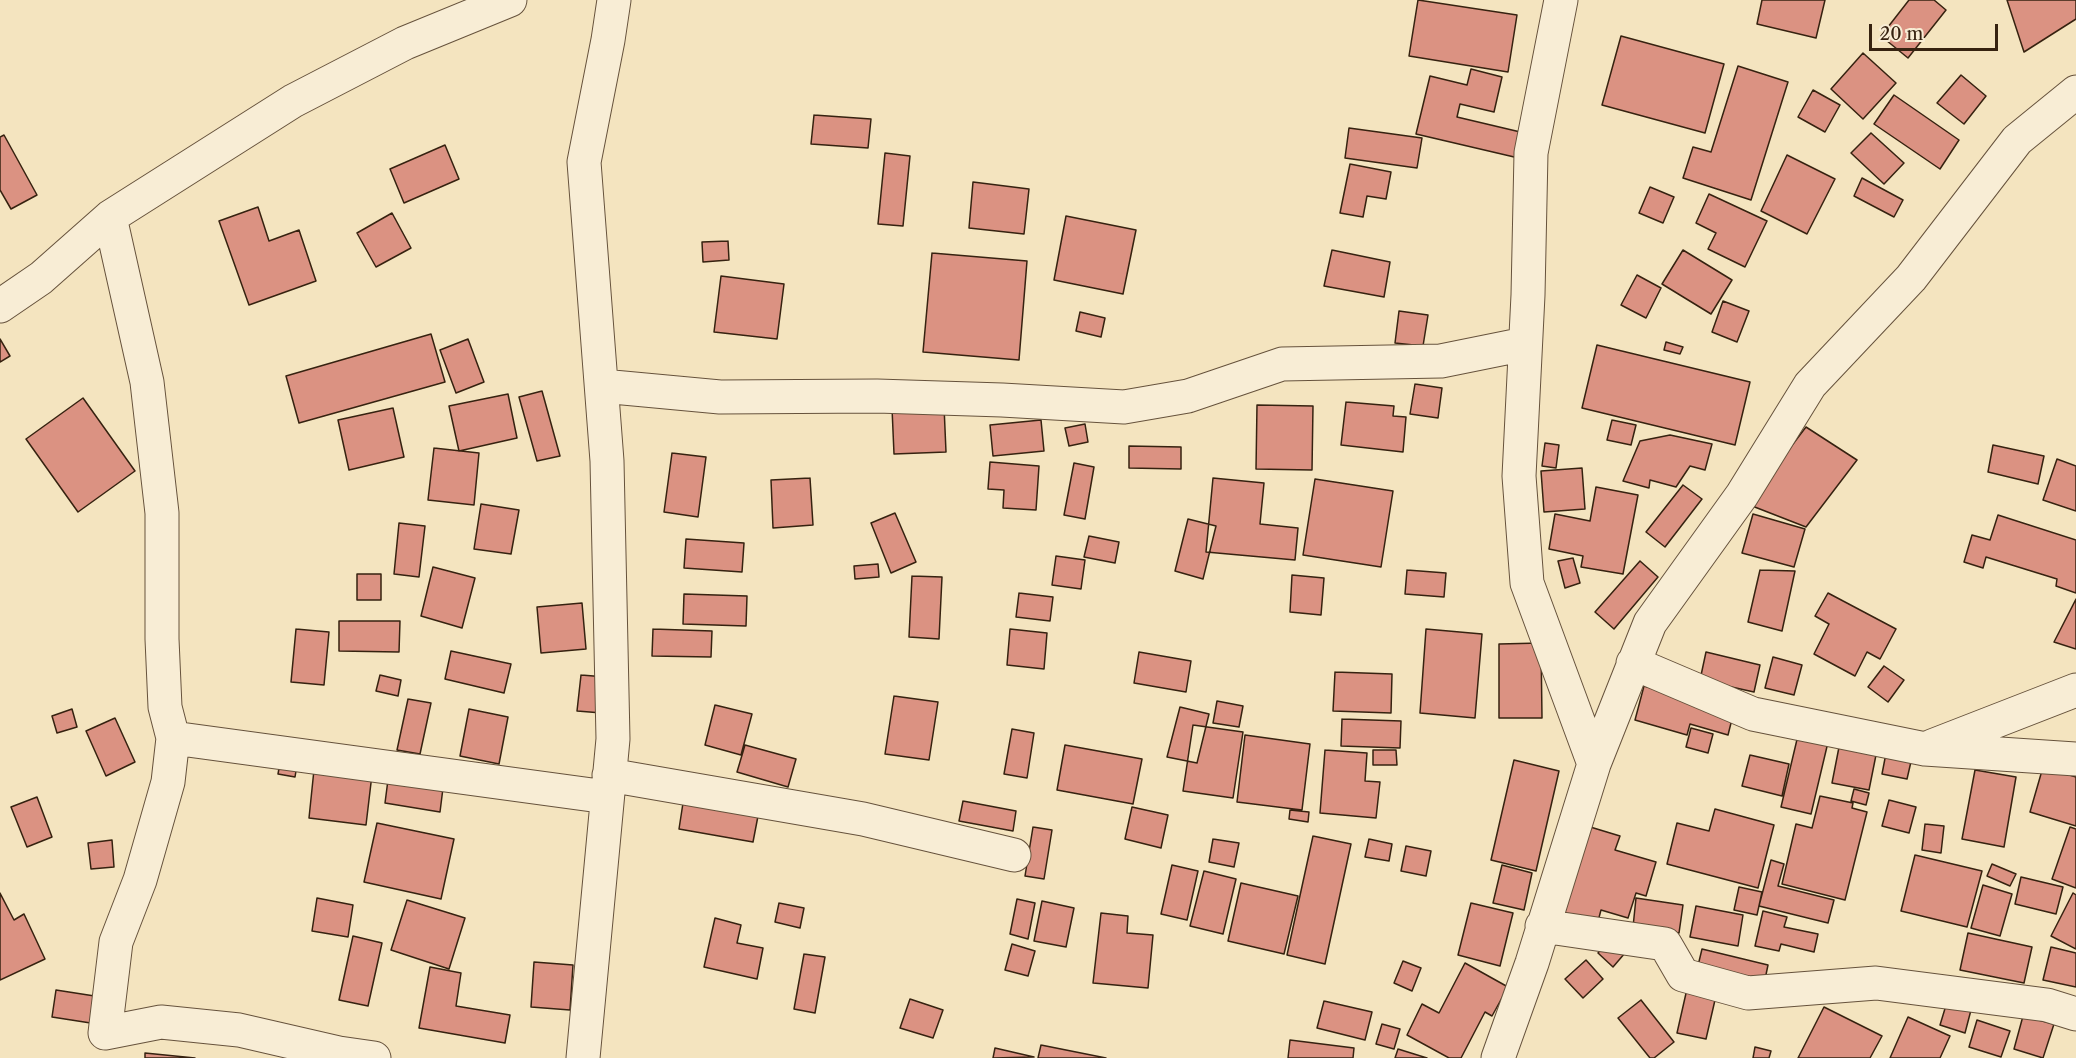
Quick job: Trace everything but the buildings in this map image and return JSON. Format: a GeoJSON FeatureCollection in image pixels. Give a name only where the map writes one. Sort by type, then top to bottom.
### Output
{"type":"FeatureCollection","features":[{"type":"Feature","properties":{"kind":"street"},"geometry":{"type":"LineString","coordinates":[[0,306],[41,278],[110,217],[293,101],[405,43],[510,0]]}},
{"type":"Feature","properties":{"kind":"street"},"geometry":{"type":"LineString","coordinates":[[583,1058],[613,739],[607,461],[584,162],[614,0]]}},
{"type":"Feature","properties":{"kind":"street"},"geometry":{"type":"LineString","coordinates":[[1562,0],[1531,153],[1519,476],[1527,583],[1594,764]]}},
{"type":"Feature","properties":{"kind":"street"},"geometry":{"type":"LineString","coordinates":[[1498,1058],[1532,963],[1594,764],[1650,623],[1743,495],[1810,385],[1911,278],[2017,140],[2076,92]]}},
{"type":"Feature","properties":{"kind":"street"},"geometry":{"type":"LineString","coordinates":[[110,217],[147,382],[162,513],[162,639],[165,707],[173,738],[165,793],[140,880],[116,942],[105,1045],[161,1022],[239,1030],[339,1053],[374,1058]]}},
{"type":"Feature","properties":{"kind":"street"},"geometry":{"type":"LineString","coordinates":[[602,386],[720,397],[877,396],[1124,407],[1188,396],[1282,364],[1441,361],[1525,344]]}},
{"type":"Feature","properties":{"kind":"street"},"geometry":{"type":"LineString","coordinates":[[1633,663],[1753,714],[1925,749],[2076,759]]}},
{"type":"Feature","properties":{"kind":"street"},"geometry":{"type":"LineString","coordinates":[[1925,749],[2076,690]]}},
{"type":"Feature","properties":{"kind":"street"},"geometry":{"type":"LineString","coordinates":[[173,738],[608,786],[863,819],[1014,855]]}},
{"type":"Feature","properties":{"kind":"street"},"geometry":{"type":"LineString","coordinates":[[1542,926],[1665,944],[1683,975],[1748,993],[1876,982],[2047,1005],[2076,1014]]}}]}
